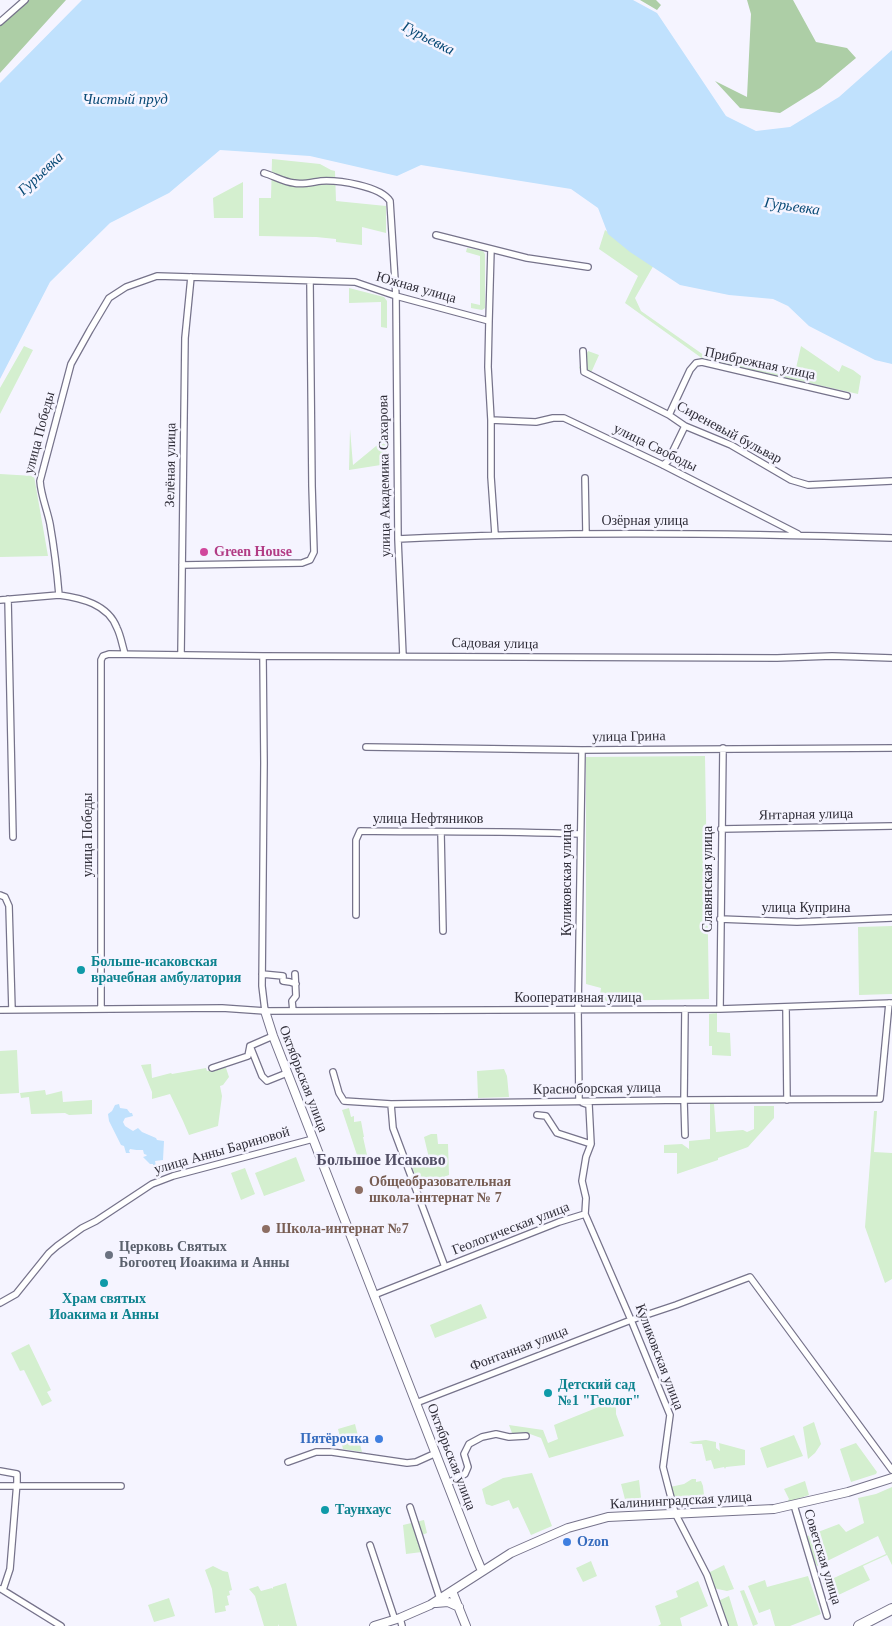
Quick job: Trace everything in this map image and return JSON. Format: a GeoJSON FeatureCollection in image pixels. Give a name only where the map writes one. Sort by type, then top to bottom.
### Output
{"type":"FeatureCollection","features":[{"type":"Feature","properties":{"kind":"highway"},"geometry":{"type":"LineString","coordinates":[[859,1626],[892,1609]]}},
{"type":"Feature","properties":{"kind":"street"},"geometry":{"type":"LineString","coordinates":[[0,22],[25,0]]}},
{"type":"Feature","properties":{"kind":"street","name":"улица Академика Сахарова"},"geometry":{"type":"LineString","coordinates":[[264,173],[295,184],[324,181],[347,183],[378,191],[390,201],[396,296],[398,539],[403,656]]}},
{"type":"Feature","properties":{"kind":"street"},"geometry":{"type":"LineString","coordinates":[[436,235],[527,258],[588,267]]}},
{"type":"Feature","properties":{"kind":"street"},"geometry":{"type":"LineString","coordinates":[[491,249],[488,367],[491,420],[491,476],[495,534]]}},
{"type":"Feature","properties":{"kind":"street","name":"Южная улица"},"geometry":{"type":"LineString","coordinates":[[126,287],[157,276],[355,282],[396,296],[489,321]]}},
{"type":"Feature","properties":{"kind":"street","name":"Зелёная улица"},"geometry":{"type":"LineString","coordinates":[[181,654],[185,338],[191,277]]}},
{"type":"Feature","properties":{"kind":"street"},"geometry":{"type":"LineString","coordinates":[[182,565],[302,563],[310,560],[314,552],[310,282]]}},
{"type":"Feature","properties":{"kind":"street","name":"улица Победы"},"geometry":{"type":"LineString","coordinates":[[59,594],[54,546],[49,520],[40,492],[40,481],[71,364],[109,298],[126,287]]}},
{"type":"Feature","properties":{"kind":"street","name":"Сиреневый бульвар"},"geometry":{"type":"LineString","coordinates":[[583,351],[584,372],[669,415],[685,426],[732,445],[792,480],[808,485],[892,481]]}},
{"type":"Feature","properties":{"kind":"street","name":"Прибрежная улица"},"geometry":{"type":"LineString","coordinates":[[669,415],[690,370],[696,363],[702,362],[847,396]]}},
{"type":"Feature","properties":{"kind":"street","name":"улица Свободы"},"geometry":{"type":"LineString","coordinates":[[491,420],[536,422],[553,418],[564,418],[663,465],[800,535]]}},
{"type":"Feature","properties":{"kind":"street"},"geometry":{"type":"LineString","coordinates":[[663,465],[668,461],[685,426]]}},
{"type":"Feature","properties":{"kind":"street"},"geometry":{"type":"LineString","coordinates":[[585,478],[586,533]]}},
{"type":"Feature","properties":{"kind":"street","name":"Озёрная улица"},"geometry":{"type":"LineString","coordinates":[[398,539],[495,534],[586,533],[892,538]]}},
{"type":"Feature","properties":{"kind":"street"},"geometry":{"type":"LineString","coordinates":[[0,600],[59,594],[79,597],[110,616],[117,626],[125,654]]}},
{"type":"Feature","properties":{"kind":"street"},"geometry":{"type":"LineString","coordinates":[[8,599],[13,837]]}},
{"type":"Feature","properties":{"kind":"street","name":"Садовая улица"},"geometry":{"type":"LineString","coordinates":[[101,660],[103,656],[109,654],[767,658],[832,656],[892,658]]}},
{"type":"Feature","properties":{"kind":"street","name":"Октябрьская улица"},"geometry":{"type":"LineString","coordinates":[[263,656],[262,974],[265,1012],[287,1073],[482,1570]]}},
{"type":"Feature","properties":{"kind":"street","name":"улица Победы"},"geometry":{"type":"LineString","coordinates":[[101,660],[101,1009]]}},
{"type":"Feature","properties":{"kind":"street","name":"улица Грина"},"geometry":{"type":"LineString","coordinates":[[366,747],[582,750],[892,748]]}},
{"type":"Feature","properties":{"kind":"street","name":"Славянская улица"},"geometry":{"type":"LineString","coordinates":[[720,1009],[723,748]]}},
{"type":"Feature","properties":{"kind":"street","name":"Куликовская улица"},"geometry":{"type":"LineString","coordinates":[[582,750],[578,1010],[579,1102],[589,1105],[591,1144],[586,1157],[582,1181],[586,1198],[585,1214],[670,1415],[663,1467],[675,1514],[707,1575],[726,1626]]}},
{"type":"Feature","properties":{"kind":"street","name":"Янтарная улица"},"geometry":{"type":"LineString","coordinates":[[721,830],[892,826]]}},
{"type":"Feature","properties":{"kind":"street","name":"улица Нефтяников"},"geometry":{"type":"LineString","coordinates":[[356,915],[356,840],[360,831],[524,831],[580,834]]}},
{"type":"Feature","properties":{"kind":"street"},"geometry":{"type":"LineString","coordinates":[[441,832],[443,931]]}},
{"type":"Feature","properties":{"kind":"street"},"geometry":{"type":"LineString","coordinates":[[0,894],[5,897],[9,906],[12,1010]]}},
{"type":"Feature","properties":{"kind":"street","name":"улица Куприна"},"geometry":{"type":"LineString","coordinates":[[720,919],[797,922],[892,918]]}},
{"type":"Feature","properties":{"kind":"street"},"geometry":{"type":"LineString","coordinates":[[262,974],[283,976],[283,981],[296,984]]}},
{"type":"Feature","properties":{"kind":"street"},"geometry":{"type":"LineString","coordinates":[[293,1011],[292,1001],[296,996],[296,974]]}},
{"type":"Feature","properties":{"kind":"street","name":"Кооперативная улица"},"geometry":{"type":"LineString","coordinates":[[101,1009],[222,1008],[265,1012],[685,1010],[891,1003]]}},
{"type":"Feature","properties":{"kind":"street","name":"Красноборская улица"},"geometry":{"type":"LineString","coordinates":[[333,1072],[339,1093],[344,1101],[390,1104],[880,1099],[891,1003]]}},
{"type":"Feature","properties":{"kind":"street"},"geometry":{"type":"LineString","coordinates":[[786,1008],[787,1100]]}},
{"type":"Feature","properties":{"kind":"street"},"geometry":{"type":"LineString","coordinates":[[0,1010],[101,1009]]}},
{"type":"Feature","properties":{"kind":"street"},"geometry":{"type":"LineString","coordinates":[[685,1010],[685,1134]]}},
{"type":"Feature","properties":{"kind":"street"},"geometry":{"type":"LineString","coordinates":[[250,1046],[273,1036]]}},
{"type":"Feature","properties":{"kind":"street"},"geometry":{"type":"LineString","coordinates":[[212,1068],[248,1056],[250,1046]]}},
{"type":"Feature","properties":{"kind":"street"},"geometry":{"type":"LineString","coordinates":[[250,1046],[262,1076],[267,1081],[287,1073]]}},
{"type":"Feature","properties":{"kind":"street"},"geometry":{"type":"LineString","coordinates":[[390,1104],[393,1128],[445,1267]]}},
{"type":"Feature","properties":{"kind":"street"},"geometry":{"type":"LineString","coordinates":[[537,1115],[546,1116],[557,1133],[564,1137],[579,1139],[591,1144]]}},
{"type":"Feature","properties":{"kind":"street","name":"улица Анны Бариновой"},"geometry":{"type":"LineString","coordinates":[[0,1303],[16,1294],[49,1253],[57,1246],[152,1184],[173,1176],[313,1139]]}},
{"type":"Feature","properties":{"kind":"street","name":"Геологическая улица"},"geometry":{"type":"LineString","coordinates":[[374,1295],[559,1222],[585,1214]]}},
{"type":"Feature","properties":{"kind":"street","name":"Фонтанная улица"},"geometry":{"type":"LineString","coordinates":[[416,1403],[750,1276],[891,1467]]}},
{"type":"Feature","properties":{"kind":"street"},"geometry":{"type":"LineString","coordinates":[[448,1483],[465,1474],[468,1467],[464,1454],[469,1444],[482,1437],[496,1434],[509,1437],[526,1436]]}},
{"type":"Feature","properties":{"kind":"street"},"geometry":{"type":"LineString","coordinates":[[288,1462],[316,1452],[332,1452],[407,1463],[416,1462],[436,1453]]}},
{"type":"Feature","properties":{"kind":"street"},"geometry":{"type":"LineString","coordinates":[[0,1471],[16,1474],[10,1569],[1,1589],[61,1626]]}},
{"type":"Feature","properties":{"kind":"street","name":"Калининградская улица"},"geometry":{"type":"LineString","coordinates":[[374,1626],[399,1621],[440,1599],[482,1570],[568,1528],[608,1517],[774,1509],[848,1492],[892,1478]]}},
{"type":"Feature","properties":{"kind":"street"},"geometry":{"type":"LineString","coordinates":[[0,1486],[121,1486]]}},
{"type":"Feature","properties":{"kind":"street","name":"Советская улица"},"geometry":{"type":"LineString","coordinates":[[794,1505],[827,1616]]}},
{"type":"Feature","properties":{"kind":"street"},"geometry":{"type":"LineString","coordinates":[[410,1507],[440,1599]]}},
{"type":"Feature","properties":{"kind":"street"},"geometry":{"type":"LineString","coordinates":[[370,1545],[399,1621]]}},
{"type":"Feature","properties":{"kind":"street"},"geometry":{"type":"LineString","coordinates":[[452,1591],[466,1626]]}},
{"type":"Feature","properties":{"kind":"street"},"geometry":{"type":"LineString","coordinates":[[430,1605],[448,1602],[459,1607]]}},
{"type":"Feature","properties":{"kind":"green space"},"geometry":{"type":"Polygon","coordinates":[[[28,0],[66,0],[0,73],[0,21],[28,0]]]}},
{"type":"Feature","properties":{"kind":"green space"},"geometry":{"type":"Polygon","coordinates":[[[640,0],[656,0],[661,5],[657,10],[640,0]]]}},
{"type":"Feature","properties":{"kind":"green space"},"geometry":{"type":"Polygon","coordinates":[[[747,0],[793,0],[816,42],[847,48],[856,58],[820,88],[780,113],[740,108],[715,81],[747,97],[751,14],[747,0]]]}},
{"type":"Feature","properties":{"kind":"green space"},"geometry":{"type":"Polygon","coordinates":[[[272,159],[320,164],[335,171],[336,201],[386,206],[386,233],[362,227],[362,245],[316,237],[259,236],[259,198],[271,198],[272,159]]]}},
{"type":"Feature","properties":{"kind":"green space"},"geometry":{"type":"Polygon","coordinates":[[[243,182],[243,218],[214,218],[213,198],[243,182]]]}},
{"type":"Feature","properties":{"kind":"green space"},"geometry":{"type":"Polygon","coordinates":[[[605,230],[655,263],[635,298],[641,311],[708,358],[794,377],[801,346],[839,372],[842,365],[861,376],[858,394],[703,359],[625,303],[638,276],[599,249],[605,230]]]}},
{"type":"Feature","properties":{"kind":"green space"},"geometry":{"type":"Polygon","coordinates":[[[467,248],[483,251],[485,254],[485,308],[482,310],[471,308],[471,303],[480,305],[480,256],[466,252],[467,248]]]}},
{"type":"Feature","properties":{"kind":"green space"},"geometry":{"type":"Polygon","coordinates":[[[349,288],[384,297],[387,301],[387,328],[381,327],[381,302],[349,303],[349,288]]]}},
{"type":"Feature","properties":{"kind":"green space"},"geometry":{"type":"Polygon","coordinates":[[[24,346],[33,350],[0,414],[0,388],[24,346]]]}},
{"type":"Feature","properties":{"kind":"green space"},"geometry":{"type":"Polygon","coordinates":[[[588,351],[599,355],[590,375],[579,368],[588,351]]]}},
{"type":"Feature","properties":{"kind":"green space"},"geometry":{"type":"Polygon","coordinates":[[[350,429],[353,465],[387,437],[387,464],[349,470],[350,429]]]}},
{"type":"Feature","properties":{"kind":"green space"},"geometry":{"type":"Polygon","coordinates":[[[0,474],[34,476],[48,556],[0,557],[0,474]]]}},
{"type":"Feature","properties":{"kind":"green space"},"geometry":{"type":"Polygon","coordinates":[[[705,756],[709,999],[599,1001],[601,988],[586,984],[586,757],[705,756]]]}},
{"type":"Feature","properties":{"kind":"green space"},"geometry":{"type":"Polygon","coordinates":[[[892,926],[892,994],[859,995],[858,927],[892,926]]]}},
{"type":"Feature","properties":{"kind":"green space"},"geometry":{"type":"Polygon","coordinates":[[[717,1013],[717,1032],[730,1033],[731,1056],[712,1055],[712,1046],[709,1046],[709,1014],[717,1013]]]}},
{"type":"Feature","properties":{"kind":"green space"},"geometry":{"type":"Polygon","coordinates":[[[17,1050],[19,1093],[0,1094],[0,1051],[17,1050]]]}},
{"type":"Feature","properties":{"kind":"green space"},"geometry":{"type":"Polygon","coordinates":[[[151,1064],[152,1078],[206,1068],[207,1071],[225,1065],[229,1077],[220,1086],[222,1096],[218,1126],[189,1135],[170,1094],[152,1099],[152,1092],[141,1065],[151,1064]]]}},
{"type":"Feature","properties":{"kind":"green space"},"geometry":{"type":"Polygon","coordinates":[[[504,1069],[507,1076],[509,1097],[478,1098],[477,1071],[504,1069]]]}},
{"type":"Feature","properties":{"kind":"green space"},"geometry":{"type":"Polygon","coordinates":[[[45,1090],[46,1095],[62,1091],[63,1102],[92,1100],[92,1114],[31,1114],[29,1097],[21,1098],[20,1093],[45,1090]]]}},
{"type":"Feature","properties":{"kind":"green space"},"geometry":{"type":"Polygon","coordinates":[[[710,1103],[714,1104],[716,1132],[743,1130],[747,1132],[754,1129],[754,1106],[774,1106],[774,1118],[748,1147],[677,1174],[677,1153],[664,1153],[664,1145],[682,1144],[689,1149],[689,1141],[710,1139],[710,1103]]]}},
{"type":"Feature","properties":{"kind":"green space"},"geometry":{"type":"Polygon","coordinates":[[[349,1108],[351,1117],[354,1116],[354,1122],[361,1121],[364,1137],[367,1155],[358,1158],[342,1110],[349,1108]]]}},
{"type":"Feature","properties":{"kind":"green space"},"geometry":{"type":"Polygon","coordinates":[[[874,1111],[877,1111],[874,1152],[892,1153],[892,1279],[885,1283],[865,1227],[874,1111]]]}},
{"type":"Feature","properties":{"kind":"green space"},"geometry":{"type":"Polygon","coordinates":[[[437,1134],[438,1144],[448,1144],[449,1175],[419,1186],[411,1164],[429,1158],[424,1137],[437,1134]]]}},
{"type":"Feature","properties":{"kind":"green space"},"geometry":{"type":"Polygon","coordinates":[[[296,1157],[305,1181],[264,1196],[255,1173],[296,1157]]]}},
{"type":"Feature","properties":{"kind":"green space"},"geometry":{"type":"Polygon","coordinates":[[[245,1168],[255,1194],[241,1200],[231,1173],[245,1168]]]}},
{"type":"Feature","properties":{"kind":"green space"},"geometry":{"type":"Polygon","coordinates":[[[481,1304],[487,1318],[435,1338],[430,1325],[481,1304]]]}},
{"type":"Feature","properties":{"kind":"green space"},"geometry":{"type":"Polygon","coordinates":[[[29,1344],[51,1390],[47,1392],[52,1401],[42,1406],[24,1370],[20,1371],[11,1353],[29,1344]]]}},
{"type":"Feature","properties":{"kind":"green space"},"geometry":{"type":"Polygon","coordinates":[[[616,1400],[616,1414],[624,1436],[549,1458],[541,1438],[530,1434],[512,1433],[509,1425],[543,1430],[548,1443],[558,1439],[554,1425],[616,1400]]]}},
{"type":"Feature","properties":{"kind":"green space"},"geometry":{"type":"Polygon","coordinates":[[[814,1422],[821,1444],[808,1459],[803,1427],[814,1422]]]}},
{"type":"Feature","properties":{"kind":"green space"},"geometry":{"type":"Polygon","coordinates":[[[355,1424],[362,1452],[343,1449],[338,1429],[355,1424]]]}},
{"type":"Feature","properties":{"kind":"green space"},"geometry":{"type":"Polygon","coordinates":[[[794,1435],[803,1456],[767,1468],[760,1448],[794,1435]]]}},
{"type":"Feature","properties":{"kind":"green space"},"geometry":{"type":"Polygon","coordinates":[[[706,1440],[716,1442],[716,1448],[720,1451],[719,1443],[745,1450],[745,1465],[714,1469],[711,1460],[706,1461],[702,1444],[689,1442],[706,1440]]]}},
{"type":"Feature","properties":{"kind":"green space"},"geometry":{"type":"Polygon","coordinates":[[[856,1443],[877,1472],[876,1474],[851,1482],[840,1449],[856,1443]]]}},
{"type":"Feature","properties":{"kind":"green space"},"geometry":{"type":"Polygon","coordinates":[[[532,1473],[552,1526],[531,1535],[518,1507],[513,1509],[509,1500],[492,1506],[486,1504],[482,1489],[503,1478],[532,1473]]]}},
{"type":"Feature","properties":{"kind":"green space"},"geometry":{"type":"Polygon","coordinates":[[[692,1479],[696,1479],[696,1482],[701,1481],[705,1505],[677,1507],[670,1487],[684,1484],[692,1479]]]}},
{"type":"Feature","properties":{"kind":"green space"},"geometry":{"type":"Polygon","coordinates":[[[639,1480],[642,1506],[627,1507],[621,1484],[639,1480]]]}},
{"type":"Feature","properties":{"kind":"green space"},"geometry":{"type":"Polygon","coordinates":[[[805,1481],[809,1495],[786,1503],[789,1499],[784,1489],[805,1481]]]}},
{"type":"Feature","properties":{"kind":"green space"},"geometry":{"type":"Polygon","coordinates":[[[892,1487],[892,1565],[887,1555],[863,1566],[870,1580],[830,1599],[823,1583],[886,1554],[878,1536],[817,1566],[805,1537],[839,1524],[846,1532],[864,1523],[858,1498],[876,1494],[892,1487]]]}},
{"type":"Feature","properties":{"kind":"green space"},"geometry":{"type":"Polygon","coordinates":[[[424,1520],[427,1533],[422,1535],[422,1552],[406,1554],[403,1525],[424,1520]]]}},
{"type":"Feature","properties":{"kind":"green space"},"geometry":{"type":"Polygon","coordinates":[[[591,1561],[597,1576],[583,1582],[576,1568],[591,1561]]]}},
{"type":"Feature","properties":{"kind":"green space"},"geometry":{"type":"Polygon","coordinates":[[[724,1565],[734,1589],[727,1591],[713,1588],[708,1573],[724,1565]]]}},
{"type":"Feature","properties":{"kind":"green space"},"geometry":{"type":"Polygon","coordinates":[[[213,1566],[228,1572],[232,1590],[229,1591],[230,1595],[227,1596],[229,1605],[225,1606],[226,1611],[215,1613],[212,1589],[205,1570],[213,1566]]]}},
{"type":"Feature","properties":{"kind":"green space"},"geometry":{"type":"Polygon","coordinates":[[[808,1576],[821,1614],[790,1626],[775,1626],[770,1609],[759,1613],[748,1586],[765,1580],[767,1587],[808,1576]]]}},
{"type":"Feature","properties":{"kind":"green space"},"geometry":{"type":"Polygon","coordinates":[[[698,1581],[708,1606],[680,1618],[682,1626],[658,1626],[661,1624],[655,1606],[678,1597],[676,1591],[698,1581]]]}},
{"type":"Feature","properties":{"kind":"green space"},"geometry":{"type":"Polygon","coordinates":[[[286,1583],[297,1626],[279,1626],[278,1624],[278,1626],[264,1626],[255,1596],[249,1589],[258,1586],[261,1591],[273,1589],[273,1587],[286,1583]]]}},
{"type":"Feature","properties":{"kind":"green space"},"geometry":{"type":"Polygon","coordinates":[[[744,1590],[758,1624],[753,1626],[740,1591],[744,1590]]]}},
{"type":"Feature","properties":{"kind":"green space"},"geometry":{"type":"Polygon","coordinates":[[[729,1596],[738,1626],[727,1626],[718,1601],[729,1596]]]}},
{"type":"Feature","properties":{"kind":"green space"},"geometry":{"type":"Polygon","coordinates":[[[169,1598],[175,1616],[154,1622],[148,1605],[169,1598]]]}},
{"type":"Feature","properties":{"kind":"water","name":"Чистый пруд"},"geometry":{"type":"Polygon","coordinates":[[[82,0],[633,0],[657,13],[726,116],[756,131],[790,127],[839,97],[892,50],[892,364],[875,360],[809,326],[788,306],[773,299],[729,295],[680,285],[630,252],[608,234],[598,208],[571,189],[421,165],[397,176],[310,156],[220,150],[169,193],[110,223],[50,282],[0,379],[0,83],[82,0]]]}},
{"type":"Feature","properties":{"kind":"water"},"geometry":{"type":"Polygon","coordinates":[[[119,1104],[120,1108],[127,1109],[133,1116],[125,1118],[123,1122],[125,1126],[133,1131],[138,1128],[157,1140],[164,1141],[163,1160],[155,1161],[157,1171],[154,1171],[153,1164],[150,1164],[143,1157],[147,1155],[144,1154],[143,1150],[130,1149],[130,1153],[126,1153],[124,1146],[121,1145],[109,1121],[108,1114],[115,1105],[119,1104]]]}},
{"type":"Feature","properties":{"kind":"place","name":"Green House"},"geometry":{"type":"Point","coordinates":[204,552]}},
{"type":"Feature","properties":{"kind":"place","name":"Больше-исаковская врачебная амбулатория"},"geometry":{"type":"Point","coordinates":[81,970]}},
{"type":"Feature","properties":{"kind":"place","name":"Общеобразовательная школа-интернат № 7"},"geometry":{"type":"Point","coordinates":[359,1190]}},
{"type":"Feature","properties":{"kind":"place","name":"Школа-интернат №7"},"geometry":{"type":"Point","coordinates":[266,1229]}},
{"type":"Feature","properties":{"kind":"place","name":"Церковь Святых Богоотец Иоакима и Анны"},"geometry":{"type":"Point","coordinates":[109,1255]}},
{"type":"Feature","properties":{"kind":"place","name":"Храм святых Иоакима и Анны"},"geometry":{"type":"Point","coordinates":[104,1283]}},
{"type":"Feature","properties":{"kind":"place","name":"Детский сад №1 \"Геолог\""},"geometry":{"type":"Point","coordinates":[548,1393]}},
{"type":"Feature","properties":{"kind":"place","name":"Пятёрочка"},"geometry":{"type":"Point","coordinates":[379,1439]}},
{"type":"Feature","properties":{"kind":"place","name":"Таунхаус"},"geometry":{"type":"Point","coordinates":[325,1510]}},
{"type":"Feature","properties":{"kind":"place","name":"Ozon"},"geometry":{"type":"Point","coordinates":[567,1542]}},
{"type":"Feature","properties":{"kind":"district","name":"Большое Исаково"},"geometry":{"type":"Point","coordinates":[381,1161]}},
{"type":"Feature","properties":{"kind":"water label","name":"Гурьевка"},"geometry":{"type":"Point","coordinates":[428,39]}},
{"type":"Feature","properties":{"kind":"water label","name":"Гурьевка"},"geometry":{"type":"Point","coordinates":[41,174]}},
{"type":"Feature","properties":{"kind":"water label","name":"Гурьевка"},"geometry":{"type":"Point","coordinates":[792,207]}}]}
